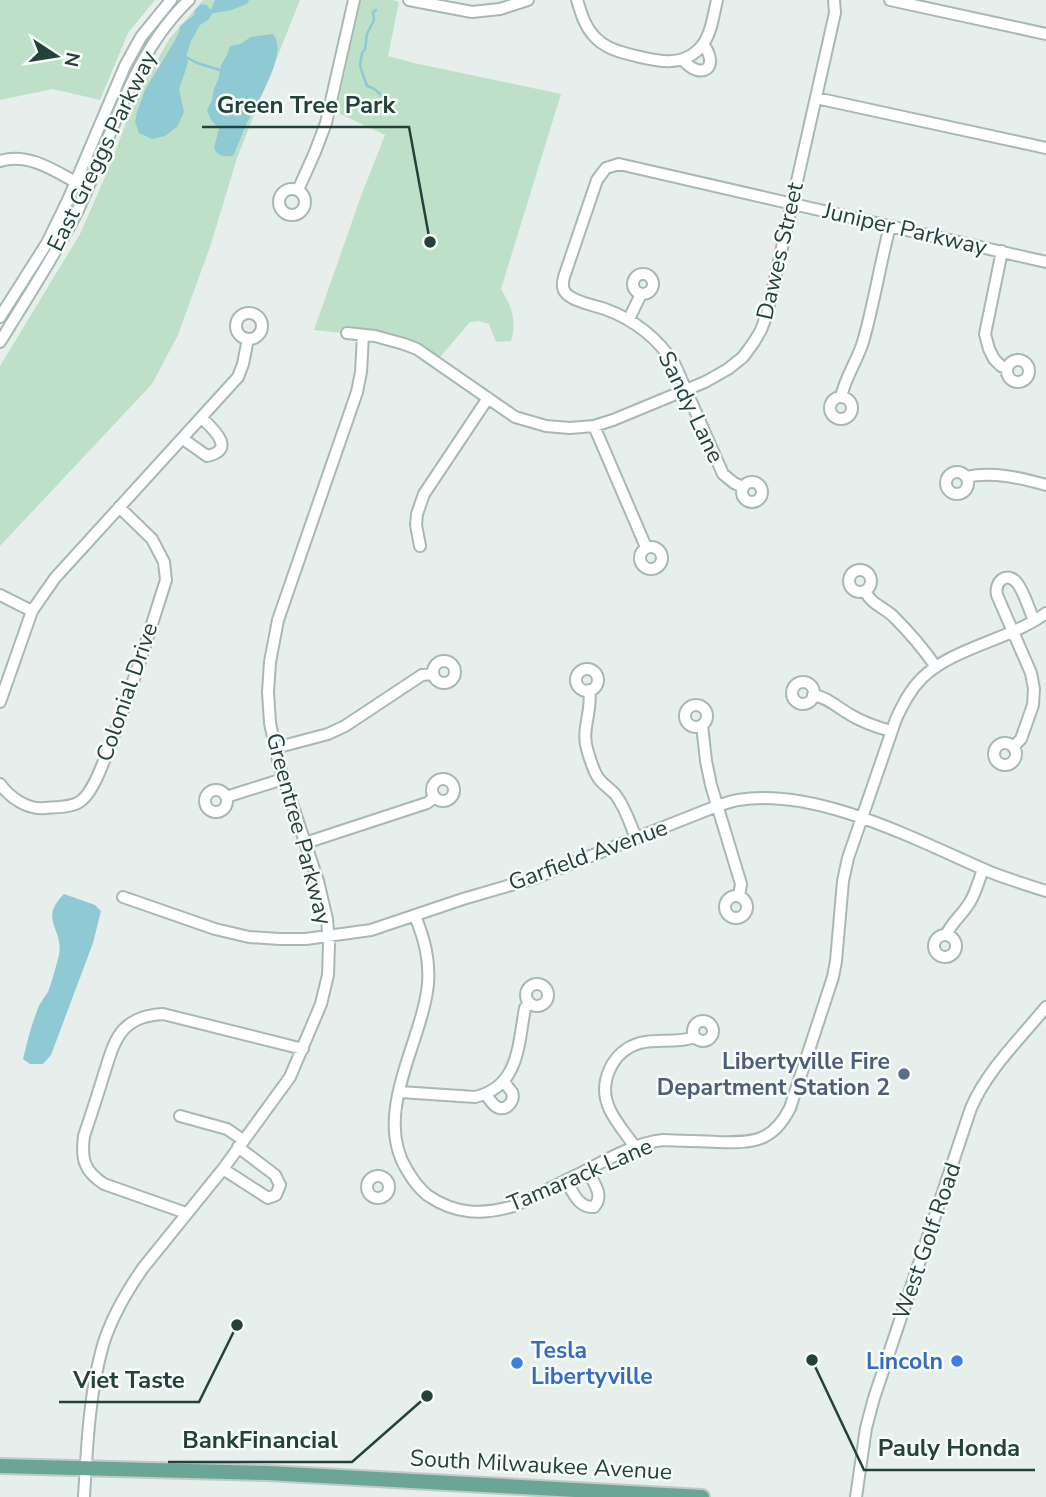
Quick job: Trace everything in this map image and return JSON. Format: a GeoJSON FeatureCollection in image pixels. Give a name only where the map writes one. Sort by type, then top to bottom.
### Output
{"type":"FeatureCollection","features":[{"type":"Feature","properties":{"kind":"main road","name":"South Milwaukee Avenue"},"geometry":{"type":"LineString","coordinates":[[0,1466],[268,1473],[702,1497]]}},
{"type":"Feature","properties":{"kind":"street","name":"East Greggs Parkway"},"geometry":{"type":"LineString","coordinates":[[0,317],[47,243],[125,66],[141,37],[171,0]]}},
{"type":"Feature","properties":{"kind":"street","name":"East Greggs Parkway"},"geometry":{"type":"LineString","coordinates":[[0,342],[77,212],[122,102],[142,63],[169,21],[189,0]]}},
{"type":"Feature","properties":{"kind":"street"},"geometry":{"type":"LineString","coordinates":[[298,190],[326,123],[354,0]]}},
{"type":"Feature","properties":{"kind":"street"},"geometry":{"type":"LineString","coordinates":[[409,0],[472,12],[500,9],[528,0]]}},
{"type":"Feature","properties":{"kind":"street"},"geometry":{"type":"LineString","coordinates":[[577,0],[591,33],[603,45],[617,52],[660,62],[683,60],[698,50],[709,34],[717,0]]}},
{"type":"Feature","properties":{"kind":"street","name":"Dawes Street"},"geometry":{"type":"LineString","coordinates":[[347,333],[388,338],[417,349],[515,417],[546,426],[594,426],[705,382],[728,369],[743,357],[761,330],[767,314],[835,13],[834,0]]}},
{"type":"Feature","properties":{"kind":"street"},"geometry":{"type":"LineString","coordinates":[[890,0],[1046,34]]}},
{"type":"Feature","properties":{"kind":"street"},"geometry":{"type":"LineString","coordinates":[[683,60],[696,71],[707,68],[712,59],[703,44]]}},
{"type":"Feature","properties":{"kind":"street"},"geometry":{"type":"LineString","coordinates":[[816,98],[1046,148]]}},
{"type":"Feature","properties":{"kind":"street"},"geometry":{"type":"LineString","coordinates":[[0,161],[24,159],[41,163],[88,188]]}},
{"type":"Feature","properties":{"kind":"street","name":"Juniper Parkway"},"geometry":{"type":"LineString","coordinates":[[602,172],[619,164],[1046,262]]}},
{"type":"Feature","properties":{"kind":"street","name":"Sandy Lane"},"geometry":{"type":"LineString","coordinates":[[602,172],[562,284],[567,295],[629,319],[665,349],[675,365],[723,474],[733,484],[743,487]]}},
{"type":"Feature","properties":{"kind":"street"},"geometry":{"type":"LineString","coordinates":[[841,397],[863,342],[890,226]]}},
{"type":"Feature","properties":{"kind":"street"},"geometry":{"type":"LineString","coordinates":[[1002,251],[985,334],[994,359],[1007,368]]}},
{"type":"Feature","properties":{"kind":"street"},"geometry":{"type":"LineString","coordinates":[[629,319],[640,294]]}},
{"type":"Feature","properties":{"kind":"street","name":"Greentree Parkway"},"geometry":{"type":"LineString","coordinates":[[84,1497],[91,1407],[103,1344],[112,1322],[134,1281],[223,1169],[290,1077],[321,1004],[328,975],[327,919],[318,881],[283,779],[270,723],[268,692],[273,640],[278,620],[357,392],[363,335]]}},
{"type":"Feature","properties":{"kind":"street"},"geometry":{"type":"LineString","coordinates":[[0,702],[32,611],[55,578],[238,377],[248,339]]}},
{"type":"Feature","properties":{"kind":"street"},"geometry":{"type":"LineString","coordinates":[[420,546],[416,525],[424,494],[488,398]]}},
{"type":"Feature","properties":{"kind":"street"},"geometry":{"type":"LineString","coordinates":[[183,439],[207,456],[216,454],[221,448],[220,436],[202,418]]}},
{"type":"Feature","properties":{"kind":"street"},"geometry":{"type":"LineString","coordinates":[[594,426],[646,547]]}},
{"type":"Feature","properties":{"kind":"street"},"geometry":{"type":"LineString","coordinates":[[966,477],[1005,476],[1046,485]]}},
{"type":"Feature","properties":{"kind":"street","name":"Colonial Drive"},"geometry":{"type":"LineString","coordinates":[[0,784],[13,798],[27,806],[41,809],[68,806],[81,801],[96,780],[126,705],[166,580],[164,562],[152,539],[119,507]]}},
{"type":"Feature","properties":{"kind":"street"},"geometry":{"type":"LineString","coordinates":[[1013,747],[1021,739],[1033,705],[1034,689],[1031,673],[996,591],[997,583],[1003,578],[1011,578],[1018,583],[1034,621]]}},
{"type":"Feature","properties":{"kind":"street"},"geometry":{"type":"LineString","coordinates":[[865,591],[870,600],[909,632],[936,667]]}},
{"type":"Feature","properties":{"kind":"street"},"geometry":{"type":"LineString","coordinates":[[0,594],[32,611]]}},
{"type":"Feature","properties":{"kind":"street"},"geometry":{"type":"LineString","coordinates":[[862,818],[891,731],[904,702],[922,677],[936,667],[1046,613]]}},
{"type":"Feature","properties":{"kind":"street"},"geometry":{"type":"LineString","coordinates":[[275,747],[328,734],[345,726],[422,675],[433,674]]}},
{"type":"Feature","properties":{"kind":"street"},"geometry":{"type":"LineString","coordinates":[[589,690],[591,696],[585,727],[586,745],[592,764],[599,778],[625,809],[636,838]]}},
{"type":"Feature","properties":{"kind":"street"},"geometry":{"type":"LineString","coordinates":[[813,695],[822,696],[871,726],[891,731]]}},
{"type":"Feature","properties":{"kind":"street"},"geometry":{"type":"LineString","coordinates":[[702,725],[706,761],[717,806],[741,884],[739,896]]}},
{"type":"Feature","properties":{"kind":"street"},"geometry":{"type":"LineString","coordinates":[[226,797],[283,779]]}},
{"type":"Feature","properties":{"kind":"street"},"geometry":{"type":"LineString","coordinates":[[305,843],[427,803],[435,797]]}},
{"type":"Feature","properties":{"kind":"street","name":"Garfield Avenue"},"geometry":{"type":"LineString","coordinates":[[123,897],[215,929],[249,937],[306,939],[371,930],[535,878],[717,806],[738,800],[768,798],[819,806],[862,818],[983,869],[1046,891]]}},
{"type":"Feature","properties":{"kind":"street","name":"Tamarack Lane"},"geometry":{"type":"LineString","coordinates":[[415,916],[428,956],[428,982],[426,999],[394,1115],[400,1158],[422,1191],[433,1199],[461,1211],[488,1212],[514,1206],[650,1141],[756,1141],[768,1136],[784,1121],[833,977],[843,881],[862,818]]}},
{"type":"Feature","properties":{"kind":"street"},"geometry":{"type":"LineString","coordinates":[[946,935],[973,897],[983,869]]}},
{"type":"Feature","properties":{"kind":"street"},"geometry":{"type":"LineString","coordinates":[[400,1092],[475,1097],[504,1082],[514,1064],[525,1009],[529,1002]]}},
{"type":"Feature","properties":{"kind":"street","name":"West Golf Road"},"geometry":{"type":"LineString","coordinates":[[856,1497],[866,1428],[874,1398],[971,1108],[986,1079],[1046,1007]]}},
{"type":"Feature","properties":{"kind":"street"},"geometry":{"type":"LineString","coordinates":[[186,1213],[104,1184],[93,1177],[84,1163],[84,1136],[119,1035],[135,1021],[148,1015],[163,1014],[303,1049]]}},
{"type":"Feature","properties":{"kind":"street"},"geometry":{"type":"LineString","coordinates":[[635,1147],[610,1110],[606,1096],[608,1072],[614,1060],[624,1050],[640,1043],[684,1041],[695,1037]]}},
{"type":"Feature","properties":{"kind":"street"},"geometry":{"type":"LineString","coordinates":[[485,1094],[498,1108],[509,1105],[513,1095],[504,1082]]}},
{"type":"Feature","properties":{"kind":"street"},"geometry":{"type":"LineString","coordinates":[[180,1116],[227,1129],[275,1175],[280,1185],[276,1195],[268,1198],[223,1169]]}},
{"type":"Feature","properties":{"kind":"street"},"geometry":{"type":"LineString","coordinates":[[387,1181],[406,1169]]}},
{"type":"Feature","properties":{"kind":"street"},"geometry":{"type":"LineString","coordinates":[[566,1180],[581,1204],[588,1208],[594,1207],[599,1202],[600,1195],[587,1170]]}},
{"type":"Feature","properties":{"kind":"green space"},"geometry":{"type":"Polygon","coordinates":[[[0,0],[155,0],[128,33],[100,100],[53,89],[0,100],[0,0]]]}},
{"type":"Feature","properties":{"kind":"green space"},"geometry":{"type":"Polygon","coordinates":[[[203,0],[300,0],[237,158],[211,244],[178,335],[152,384],[0,546],[0,366],[80,234],[145,81],[170,38],[203,0]]]}},
{"type":"Feature","properties":{"kind":"green space"},"geometry":{"type":"Polygon","coordinates":[[[361,0],[399,2],[388,56],[561,94],[501,289],[512,314],[514,327],[511,341],[496,342],[489,324],[470,322],[436,362],[417,349],[352,334],[314,330],[385,135],[336,112],[361,0]]]}},
{"type":"Feature","properties":{"kind":"water"},"geometry":{"type":"Polygon","coordinates":[[[215,0],[249,0],[235,9],[213,13],[200,25],[186,57],[188,61],[179,89],[184,112],[177,127],[165,136],[152,139],[139,133],[135,122],[145,90],[174,42],[180,26],[194,15],[201,4],[207,5],[211,10],[215,0]]]}},
{"type":"Feature","properties":{"kind":"water"},"geometry":{"type":"Polygon","coordinates":[[[273,34],[277,43],[277,54],[269,80],[233,156],[217,153],[214,148],[219,128],[211,120],[207,110],[221,65],[230,46],[240,44],[251,37],[273,34]]]}},
{"type":"Feature","properties":{"kind":"water"},"geometry":{"type":"Polygon","coordinates":[[[64,894],[95,905],[101,911],[93,943],[51,1055],[43,1064],[30,1064],[23,1059],[35,1017],[48,992],[59,955],[60,946],[52,918],[57,903],[64,894]]]}},
{"type":"Feature","properties":{"kind":"waterway"},"geometry":{"type":"LineString","coordinates":[[376,10],[373,12],[374,20],[367,34],[360,66],[367,86],[378,92],[391,109]]}},
{"type":"Feature","properties":{"kind":"waterway"},"geometry":{"type":"LineString","coordinates":[[186,57],[220,70]]}},
{"type":"Feature","properties":{"kind":"place","name":"Green Tree Park"},"geometry":{"type":"Point","coordinates":[430,242]}},
{"type":"Feature","properties":{"kind":"place","name":"Libertyville Fire Department Station 2"},"geometry":{"type":"Point","coordinates":[904,1074]}},
{"type":"Feature","properties":{"kind":"place","name":"Viet Taste"},"geometry":{"type":"Point","coordinates":[237,1325]}},
{"type":"Feature","properties":{"kind":"place","name":"Pauly Honda"},"geometry":{"type":"Point","coordinates":[812,1360]}},
{"type":"Feature","properties":{"kind":"place","name":"Lincoln"},"geometry":{"type":"Point","coordinates":[957,1361]}},
{"type":"Feature","properties":{"kind":"place","name":"Tesla Libertyville"},"geometry":{"type":"Point","coordinates":[517,1363]}},
{"type":"Feature","properties":{"kind":"place","name":"BankFinancial"},"geometry":{"type":"Point","coordinates":[427,1396]}}]}
